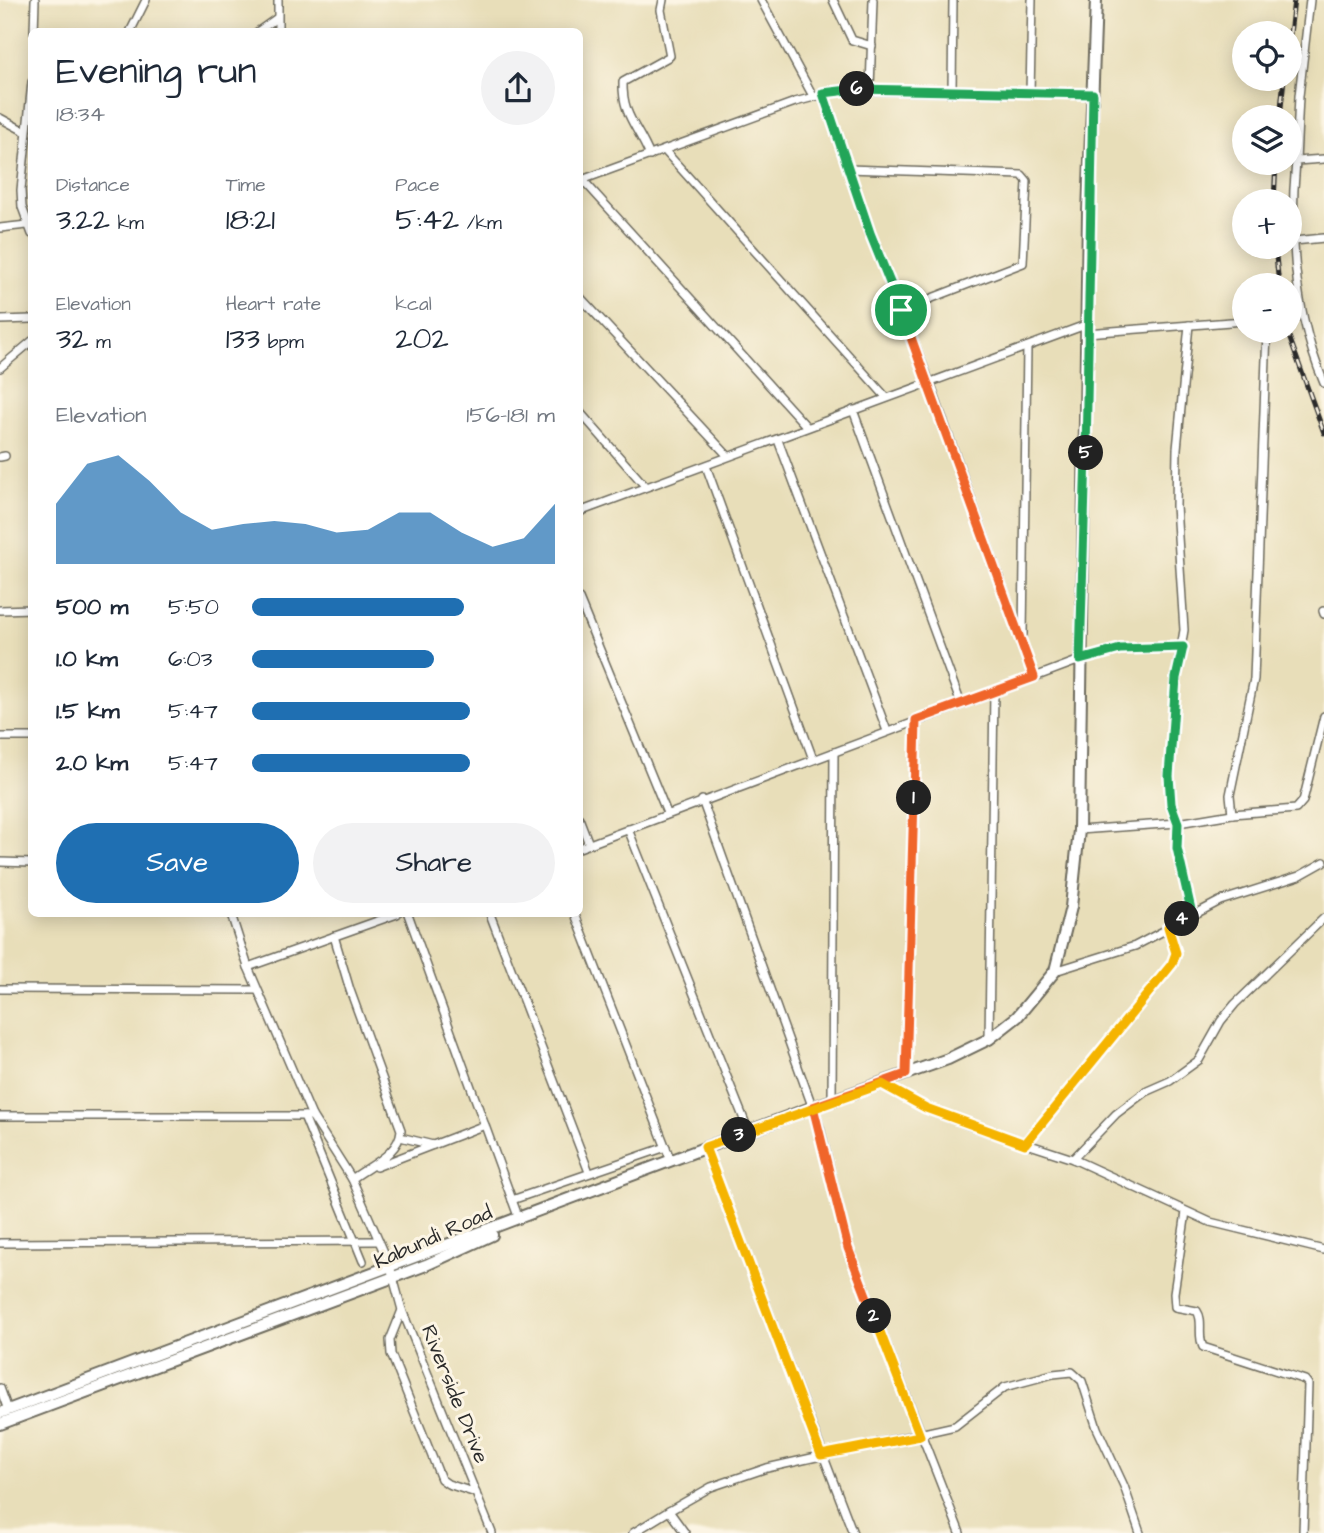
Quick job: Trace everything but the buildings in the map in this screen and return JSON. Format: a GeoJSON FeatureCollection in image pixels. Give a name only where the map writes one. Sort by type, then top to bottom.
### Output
{"type":"FeatureCollection","features":[{"type":"Feature","properties":{"kind":"street"},"geometry":{"type":"LineString","coordinates":[[34,28],[35,0]]}},
{"type":"Feature","properties":{"kind":"street"},"geometry":{"type":"LineString","coordinates":[[132,28],[146,0]]}},
{"type":"Feature","properties":{"kind":"street"},"geometry":{"type":"LineString","coordinates":[[278,0],[278,28]]}},
{"type":"Feature","properties":{"kind":"street"},"geometry":{"type":"LineString","coordinates":[[650,156],[642,136],[622,104],[623,82],[670,57],[661,10],[663,0]]}},
{"type":"Feature","properties":{"kind":"street"},"geometry":{"type":"LineString","coordinates":[[761,0],[813,96]]}},
{"type":"Feature","properties":{"kind":"street"},"geometry":{"type":"LineString","coordinates":[[833,0],[852,40],[872,46]]}},
{"type":"Feature","properties":{"kind":"street"},"geometry":{"type":"LineString","coordinates":[[870,89],[873,0]]}},
{"type":"Feature","properties":{"kind":"street"},"geometry":{"type":"LineString","coordinates":[[952,91],[953,0]]}},
{"type":"Feature","properties":{"kind":"street"},"geometry":{"type":"LineString","coordinates":[[1030,93],[1032,0]]}},
{"type":"Feature","properties":{"kind":"street"},"geometry":{"type":"LineString","coordinates":[[1055,971],[1071,907],[1079,830],[1087,328],[1097,0]]}},
{"type":"Feature","properties":{"kind":"street"},"geometry":{"type":"LineString","coordinates":[[1298,105],[1310,0]]}},
{"type":"Feature","properties":{"kind":"street"},"geometry":{"type":"LineString","coordinates":[[263,28],[277,18]]}},
{"type":"Feature","properties":{"kind":"street"},"geometry":{"type":"LineString","coordinates":[[583,180],[823,93],[870,89],[1093,94]]}},
{"type":"Feature","properties":{"kind":"street"},"geometry":{"type":"LineString","coordinates":[[823,93],[848,169],[930,383],[1034,677]]}},
{"type":"Feature","properties":{"kind":"street"},"geometry":{"type":"LineString","coordinates":[[0,228],[27,225],[21,190],[28,115]]}},
{"type":"Feature","properties":{"kind":"street"},"geometry":{"type":"LineString","coordinates":[[0,118],[26,132]]}},
{"type":"Feature","properties":{"kind":"street"},"geometry":{"type":"LineString","coordinates":[[665,150],[886,397]]}},
{"type":"Feature","properties":{"kind":"street"},"geometry":{"type":"LineString","coordinates":[[1302,161],[1324,159]]}},
{"type":"Feature","properties":{"kind":"street"},"geometry":{"type":"LineString","coordinates":[[848,169],[1022,175],[1027,181],[1023,263],[901,310]]}},
{"type":"Feature","properties":{"kind":"street"},"geometry":{"type":"LineString","coordinates":[[583,183],[807,427]]}},
{"type":"Feature","properties":{"kind":"street"},"geometry":{"type":"LineString","coordinates":[[1302,240],[1324,238]]}},
{"type":"Feature","properties":{"kind":"street"},"geometry":{"type":"LineString","coordinates":[[1295,259],[1299,303],[1324,383]]}},
{"type":"Feature","properties":{"kind":"street"},"geometry":{"type":"LineString","coordinates":[[583,300],[728,456]]}},
{"type":"Feature","properties":{"kind":"street"},"geometry":{"type":"LineString","coordinates":[[0,320],[28,319]]}},
{"type":"Feature","properties":{"kind":"street"},"geometry":{"type":"LineString","coordinates":[[583,510],[778,440],[886,397],[1087,328],[1232,322]]}},
{"type":"Feature","properties":{"kind":"street"},"geometry":{"type":"LineString","coordinates":[[1189,325],[1177,449],[1176,506],[1183,647],[1176,678],[1169,776],[1171,804],[1178,823],[1177,848],[1192,914]]}},
{"type":"Feature","properties":{"kind":"street"},"geometry":{"type":"LineString","coordinates":[[1232,814],[1230,795],[1254,679],[1267,343]]}},
{"type":"Feature","properties":{"kind":"street"},"geometry":{"type":"LineString","coordinates":[[0,368],[28,344]]}},
{"type":"Feature","properties":{"kind":"street"},"geometry":{"type":"LineString","coordinates":[[1023,640],[1027,348]]}},
{"type":"Feature","properties":{"kind":"street"},"geometry":{"type":"LineString","coordinates":[[853,410],[961,704]]}},
{"type":"Feature","properties":{"kind":"street"},"geometry":{"type":"LineString","coordinates":[[583,416],[645,486]]}},
{"type":"Feature","properties":{"kind":"street"},"geometry":{"type":"LineString","coordinates":[[778,440],[887,731]]}},
{"type":"Feature","properties":{"kind":"street"},"geometry":{"type":"LineString","coordinates":[[706,466],[813,759]]}},
{"type":"Feature","properties":{"kind":"street"},"geometry":{"type":"LineString","coordinates":[[0,610],[28,609]]}},
{"type":"Feature","properties":{"kind":"street"},"geometry":{"type":"LineString","coordinates":[[583,609],[667,813]]}},
{"type":"Feature","properties":{"kind":"street"},"geometry":{"type":"LineString","coordinates":[[583,846],[1080,660],[1120,649],[1183,647]]}},
{"type":"Feature","properties":{"kind":"street"},"geometry":{"type":"LineString","coordinates":[[989,1039],[995,691]]}},
{"type":"Feature","properties":{"kind":"street"},"geometry":{"type":"LineString","coordinates":[[1079,830],[1178,823],[1232,814],[1293,811],[1299,807],[1324,716]]}},
{"type":"Feature","properties":{"kind":"street"},"geometry":{"type":"LineString","coordinates":[[906,1074],[916,720]]}},
{"type":"Feature","properties":{"kind":"street"},"geometry":{"type":"LineString","coordinates":[[0,737],[28,737]]}},
{"type":"Feature","properties":{"kind":"street"},"geometry":{"type":"LineString","coordinates":[[832,1101],[834,752]]}},
{"type":"Feature","properties":{"kind":"street"},"geometry":{"type":"LineString","coordinates":[[702,800],[813,1107],[848,1248],[960,1533]]}},
{"type":"Feature","properties":{"kind":"street"},"geometry":{"type":"LineString","coordinates":[[583,828],[589,844]]}},
{"type":"Feature","properties":{"kind":"street"},"geometry":{"type":"LineString","coordinates":[[628,829],[749,1132]]}},
{"type":"Feature","properties":{"kind":"street"},"geometry":{"type":"LineString","coordinates":[[0,862],[28,863]]}},
{"type":"Feature","properties":{"kind":"street"},"geometry":{"type":"LineString","coordinates":[[1055,971],[1135,946],[1220,901],[1299,876],[1324,862]]}},
{"type":"Feature","properties":{"kind":"street"},"geometry":{"type":"LineString","coordinates":[[232,917],[248,967],[363,1261]]}},
{"type":"Feature","properties":{"kind":"street"},"geometry":{"type":"LineString","coordinates":[[248,967],[388,917]]}},
{"type":"Feature","properties":{"kind":"street"},"geometry":{"type":"LineString","coordinates":[[409,917],[519,1219]]}},
{"type":"Feature","properties":{"kind":"street"},"geometry":{"type":"LineString","coordinates":[[491,917],[589,1171]]}},
{"type":"Feature","properties":{"kind":"street"},"geometry":{"type":"LineString","coordinates":[[576,917],[671,1161]]}},
{"type":"Feature","properties":{"kind":"street"},"geometry":{"type":"LineString","coordinates":[[1073,1159],[1091,1137],[1136,1099],[1170,1081],[1199,1060],[1221,1021],[1235,1004],[1324,918]]}},
{"type":"Feature","properties":{"kind":"street"},"geometry":{"type":"LineString","coordinates":[[1025,1144],[1172,964],[1176,953],[1168,927]]}},
{"type":"Feature","properties":{"kind":"street"},"geometry":{"type":"LineString","coordinates":[[334,936],[350,990],[399,1124],[400,1137],[372,1168]]}},
{"type":"Feature","properties":{"kind":"street","name":"Kabundi Road"},"geometry":{"type":"LineString","coordinates":[[0,1424],[116,1375],[392,1271],[705,1147],[948,1059],[989,1039],[1017,1017],[1055,971]]}},
{"type":"Feature","properties":{"kind":"street"},"geometry":{"type":"LineString","coordinates":[[0,989],[257,990]]}},
{"type":"Feature","properties":{"kind":"street"},"geometry":{"type":"LineString","coordinates":[[882,1084],[926,1108],[1073,1159],[1186,1212],[1233,1229],[1324,1250]]}},
{"type":"Feature","properties":{"kind":"street"},"geometry":{"type":"LineString","coordinates":[[0,1116],[308,1116]]}},
{"type":"Feature","properties":{"kind":"street","name":"Riverside Drive"},"geometry":{"type":"LineString","coordinates":[[308,1116],[352,1179],[392,1271],[402,1310],[492,1533]]}},
{"type":"Feature","properties":{"kind":"street"},"geometry":{"type":"LineString","coordinates":[[352,1179],[372,1168],[485,1125]]}},
{"type":"Feature","properties":{"kind":"street"},"geometry":{"type":"LineString","coordinates":[[400,1137],[433,1145]]}},
{"type":"Feature","properties":{"kind":"street"},"geometry":{"type":"LineString","coordinates":[[512,1200],[589,1171],[666,1147]]}},
{"type":"Feature","properties":{"kind":"street"},"geometry":{"type":"LineString","coordinates":[[705,1147],[853,1533]]}},
{"type":"Feature","properties":{"kind":"street"},"geometry":{"type":"LineString","coordinates":[[1186,1212],[1181,1230],[1175,1307],[1197,1311],[1200,1315],[1200,1341],[1203,1347],[1305,1380],[1308,1384],[1303,1533]]}},
{"type":"Feature","properties":{"kind":"street"},"geometry":{"type":"LineString","coordinates":[[0,1243],[378,1241]]}},
{"type":"Feature","properties":{"kind":"street"},"geometry":{"type":"LineString","coordinates":[[402,1310],[390,1340],[391,1354],[436,1466],[447,1484],[476,1493]]}},
{"type":"Feature","properties":{"kind":"street"},"geometry":{"type":"LineString","coordinates":[[633,1533],[700,1493],[735,1478],[821,1455],[920,1436],[955,1426],[1005,1387],[1053,1374],[1072,1372],[1082,1381],[1097,1428],[1125,1486],[1139,1533]]}},
{"type":"Feature","properties":{"kind":"street","name":"Kabundi Road"},"geometry":{"type":"LineString","coordinates":[[4,1411],[116,1375]]}},
{"type":"Feature","properties":{"kind":"street"},"geometry":{"type":"LineString","coordinates":[[0,1388],[4,1411]]}},
{"type":"Feature","properties":{"kind":"street"},"geometry":{"type":"LineString","coordinates":[[669,1511],[685,1533]]}},
{"type":"Feature","properties":{"kind":"railway"},"geometry":{"type":"LineString","coordinates":[[1292,21],[1294,0]]}},
{"type":"Feature","properties":{"kind":"railway"},"geometry":{"type":"LineString","coordinates":[[1281,105],[1283,91]]}},
{"type":"Feature","properties":{"kind":"railway"},"geometry":{"type":"LineString","coordinates":[[1275,175],[1275,189]]}},
{"type":"Feature","properties":{"kind":"railway"},"geometry":{"type":"LineString","coordinates":[[1276,259],[1278,273]]}},
{"type":"Feature","properties":{"kind":"railway"},"geometry":{"type":"LineString","coordinates":[[1291,343],[1324,433]]}},
{"type":"Feature","properties":{"kind":"route"},"geometry":{"type":"LineString","coordinates":[[901,310],[870,233],[823,93],[870,89],[1093,94],[1088,213],[1080,660],[1120,649],[1183,647],[1176,678],[1169,776],[1171,804],[1178,823],[1177,848],[1192,914],[1168,927],[1176,953],[1172,964],[1025,1144],[926,1108],[882,1084],[813,1107],[705,1147],[766,1303],[821,1455],[920,1436],[848,1248],[813,1107],[906,1074],[916,720],[1034,677],[930,383],[901,310]]}}]}
